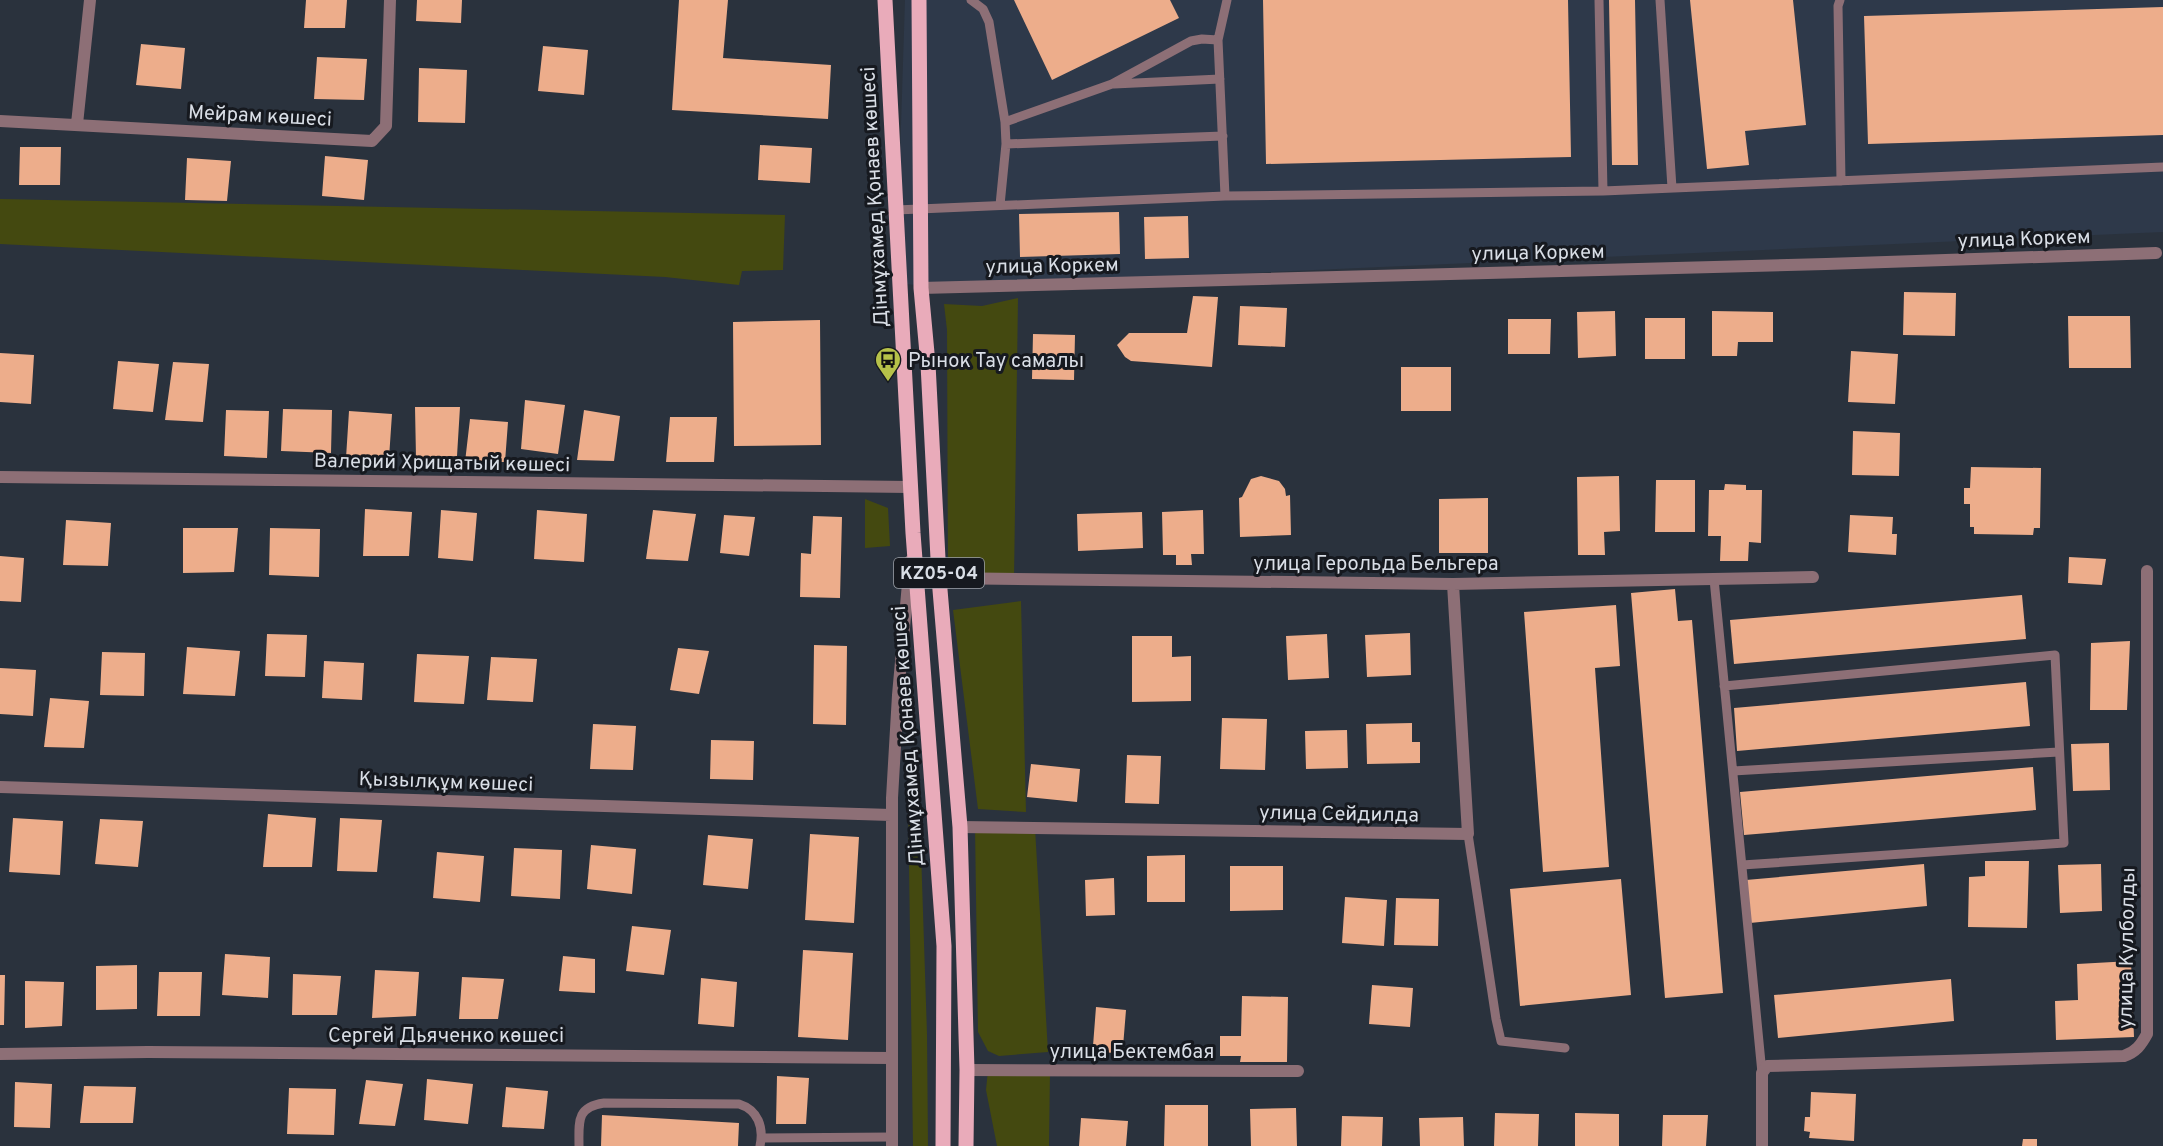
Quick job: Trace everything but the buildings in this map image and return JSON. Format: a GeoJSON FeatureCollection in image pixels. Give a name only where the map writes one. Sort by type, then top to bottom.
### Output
{"type":"FeatureCollection","features":[{"type":"Feature","properties":{"kind":"main road","name":"Дінмұхамед Қонаев көшесі"},"geometry":{"type":"LineString","coordinates":[[885,0],[910,487],[944,946],[942,1146]]}},
{"type":"Feature","properties":{"kind":"main road","name":"KZ05-04"},"geometry":{"type":"LineString","coordinates":[[919,0],[921,288],[928,364],[939,578],[960,827],[966,1146]]}},
{"type":"Feature","properties":{"kind":"street"},"geometry":{"type":"LineString","coordinates":[[77,124],[90,0]]}},
{"type":"Feature","properties":{"kind":"street","name":"Мейрам көшесі"},"geometry":{"type":"LineString","coordinates":[[0,121],[372,141],[386,126],[390,0]]}},
{"type":"Feature","properties":{"kind":"street","name":"улица Коркем"},"geometry":{"type":"LineString","coordinates":[[921,288],[2156,253]]}},
{"type":"Feature","properties":{"kind":"street","name":"Валерий Хрищатый көшесі"},"geometry":{"type":"LineString","coordinates":[[0,477],[910,487]]}},
{"type":"Feature","properties":{"kind":"street"},"geometry":{"type":"LineString","coordinates":[[892,1142],[891,815],[898,695],[913,533]]}},
{"type":"Feature","properties":{"kind":"street","name":"улица Кулболды"},"geometry":{"type":"LineString","coordinates":[[1762,1072],[1767,1066],[1774,1065],[2124,1056],[2142,1045],[2147,1034],[2147,571]]}},
{"type":"Feature","properties":{"kind":"street","name":"улица Герольда Бельгера"},"geometry":{"type":"LineString","coordinates":[[939,578],[1453,584],[1813,577]]}},
{"type":"Feature","properties":{"kind":"street"},"geometry":{"type":"LineString","coordinates":[[1453,584],[1468,834]]}},
{"type":"Feature","properties":{"kind":"street","name":"Қызылқұм көшесі"},"geometry":{"type":"LineString","coordinates":[[0,787],[891,815]]}},
{"type":"Feature","properties":{"kind":"street","name":"улица Сейдилда"},"geometry":{"type":"LineString","coordinates":[[960,827],[1468,834]]}},
{"type":"Feature","properties":{"kind":"street","name":"Сергей Дьяченко көшесі"},"geometry":{"type":"LineString","coordinates":[[0,1054],[160,1052],[891,1058]]}},
{"type":"Feature","properties":{"kind":"street","name":"улица Бектембая"},"geometry":{"type":"LineString","coordinates":[[966,1070],[1298,1071]]}},
{"type":"Feature","properties":{"kind":"street"},"geometry":{"type":"LineString","coordinates":[[1762,1072],[1762,1146]]}},
{"type":"Feature","properties":{"kind":"lane"},"geometry":{"type":"LineString","coordinates":[[971,0],[983,9],[988,22],[1005,122],[1006,144],[1000,205]]}},
{"type":"Feature","properties":{"kind":"lane"},"geometry":{"type":"LineString","coordinates":[[1225,196],[1218,40],[1227,0]]}},
{"type":"Feature","properties":{"kind":"lane"},"geometry":{"type":"LineString","coordinates":[[1599,0],[1603,191]]}},
{"type":"Feature","properties":{"kind":"lane"},"geometry":{"type":"LineString","coordinates":[[1660,0],[1672,188]]}},
{"type":"Feature","properties":{"kind":"lane"},"geometry":{"type":"LineString","coordinates":[[1840,0],[1838,6],[1840,181]]}},
{"type":"Feature","properties":{"kind":"lane"},"geometry":{"type":"LineString","coordinates":[[1005,122],[1112,84],[1191,41],[1218,40]]}},
{"type":"Feature","properties":{"kind":"lane"},"geometry":{"type":"LineString","coordinates":[[1112,84],[1220,79]]}},
{"type":"Feature","properties":{"kind":"lane"},"geometry":{"type":"LineString","coordinates":[[1006,144],[1223,136]]}},
{"type":"Feature","properties":{"kind":"lane"},"geometry":{"type":"LineString","coordinates":[[896,210],[1225,196],[1603,191],[2163,167]]}},
{"type":"Feature","properties":{"kind":"lane"},"geometry":{"type":"LineString","coordinates":[[1714,579],[1762,1072]]}},
{"type":"Feature","properties":{"kind":"lane"},"geometry":{"type":"LineString","coordinates":[[1724,686],[2055,656],[2064,843],[1742,865]]}},
{"type":"Feature","properties":{"kind":"lane"},"geometry":{"type":"LineString","coordinates":[[1733,771],[2060,752]]}},
{"type":"Feature","properties":{"kind":"lane"},"geometry":{"type":"LineString","coordinates":[[1468,834],[1501,1041],[1565,1048]]}},
{"type":"Feature","properties":{"kind":"lane"},"geometry":{"type":"LineString","coordinates":[[579,1146],[579,1122],[582,1113],[595,1104],[604,1103],[739,1104],[754,1112],[758,1119],[761,1142],[892,1142]]}},
{"type":"Feature","properties":{"kind":"shaded area"},"geometry":{"type":"Polygon","coordinates":[[[905,0],[2163,0],[2163,232],[935,287],[896,283],[905,0]]]}},
{"type":"Feature","properties":{"kind":"green space"},"geometry":{"type":"Polygon","coordinates":[[[0,199],[785,215],[783,270],[742,271],[739,285],[665,277],[0,244],[0,199]]]}},
{"type":"Feature","properties":{"kind":"green space"},"geometry":{"type":"Polygon","coordinates":[[[1018,298],[1014,579],[948,578],[947,330],[944,304],[982,306],[1018,298]]]}},
{"type":"Feature","properties":{"kind":"green space"},"geometry":{"type":"Polygon","coordinates":[[[865,499],[888,508],[890,546],[865,548],[865,499]]]}},
{"type":"Feature","properties":{"kind":"green space"},"geometry":{"type":"Polygon","coordinates":[[[1021,601],[1026,812],[978,809],[953,610],[1021,601]]]}},
{"type":"Feature","properties":{"kind":"green space"},"geometry":{"type":"Polygon","coordinates":[[[919,790],[927,1034],[928,1146],[913,1146],[908,791],[919,790]]]}},
{"type":"Feature","properties":{"kind":"green space"},"geometry":{"type":"Polygon","coordinates":[[[975,827],[1035,828],[1048,1052],[999,1056],[988,1051],[978,1032],[975,827]]]}},
{"type":"Feature","properties":{"kind":"green space"},"geometry":{"type":"Polygon","coordinates":[[[988,1070],[1050,1070],[1049,1146],[997,1146],[986,1090],[988,1070]]]}},
{"type":"Feature","properties":{"kind":"place","name":"Рынок Тау самалы"},"geometry":{"type":"Point","coordinates":[888,383]}}]}
